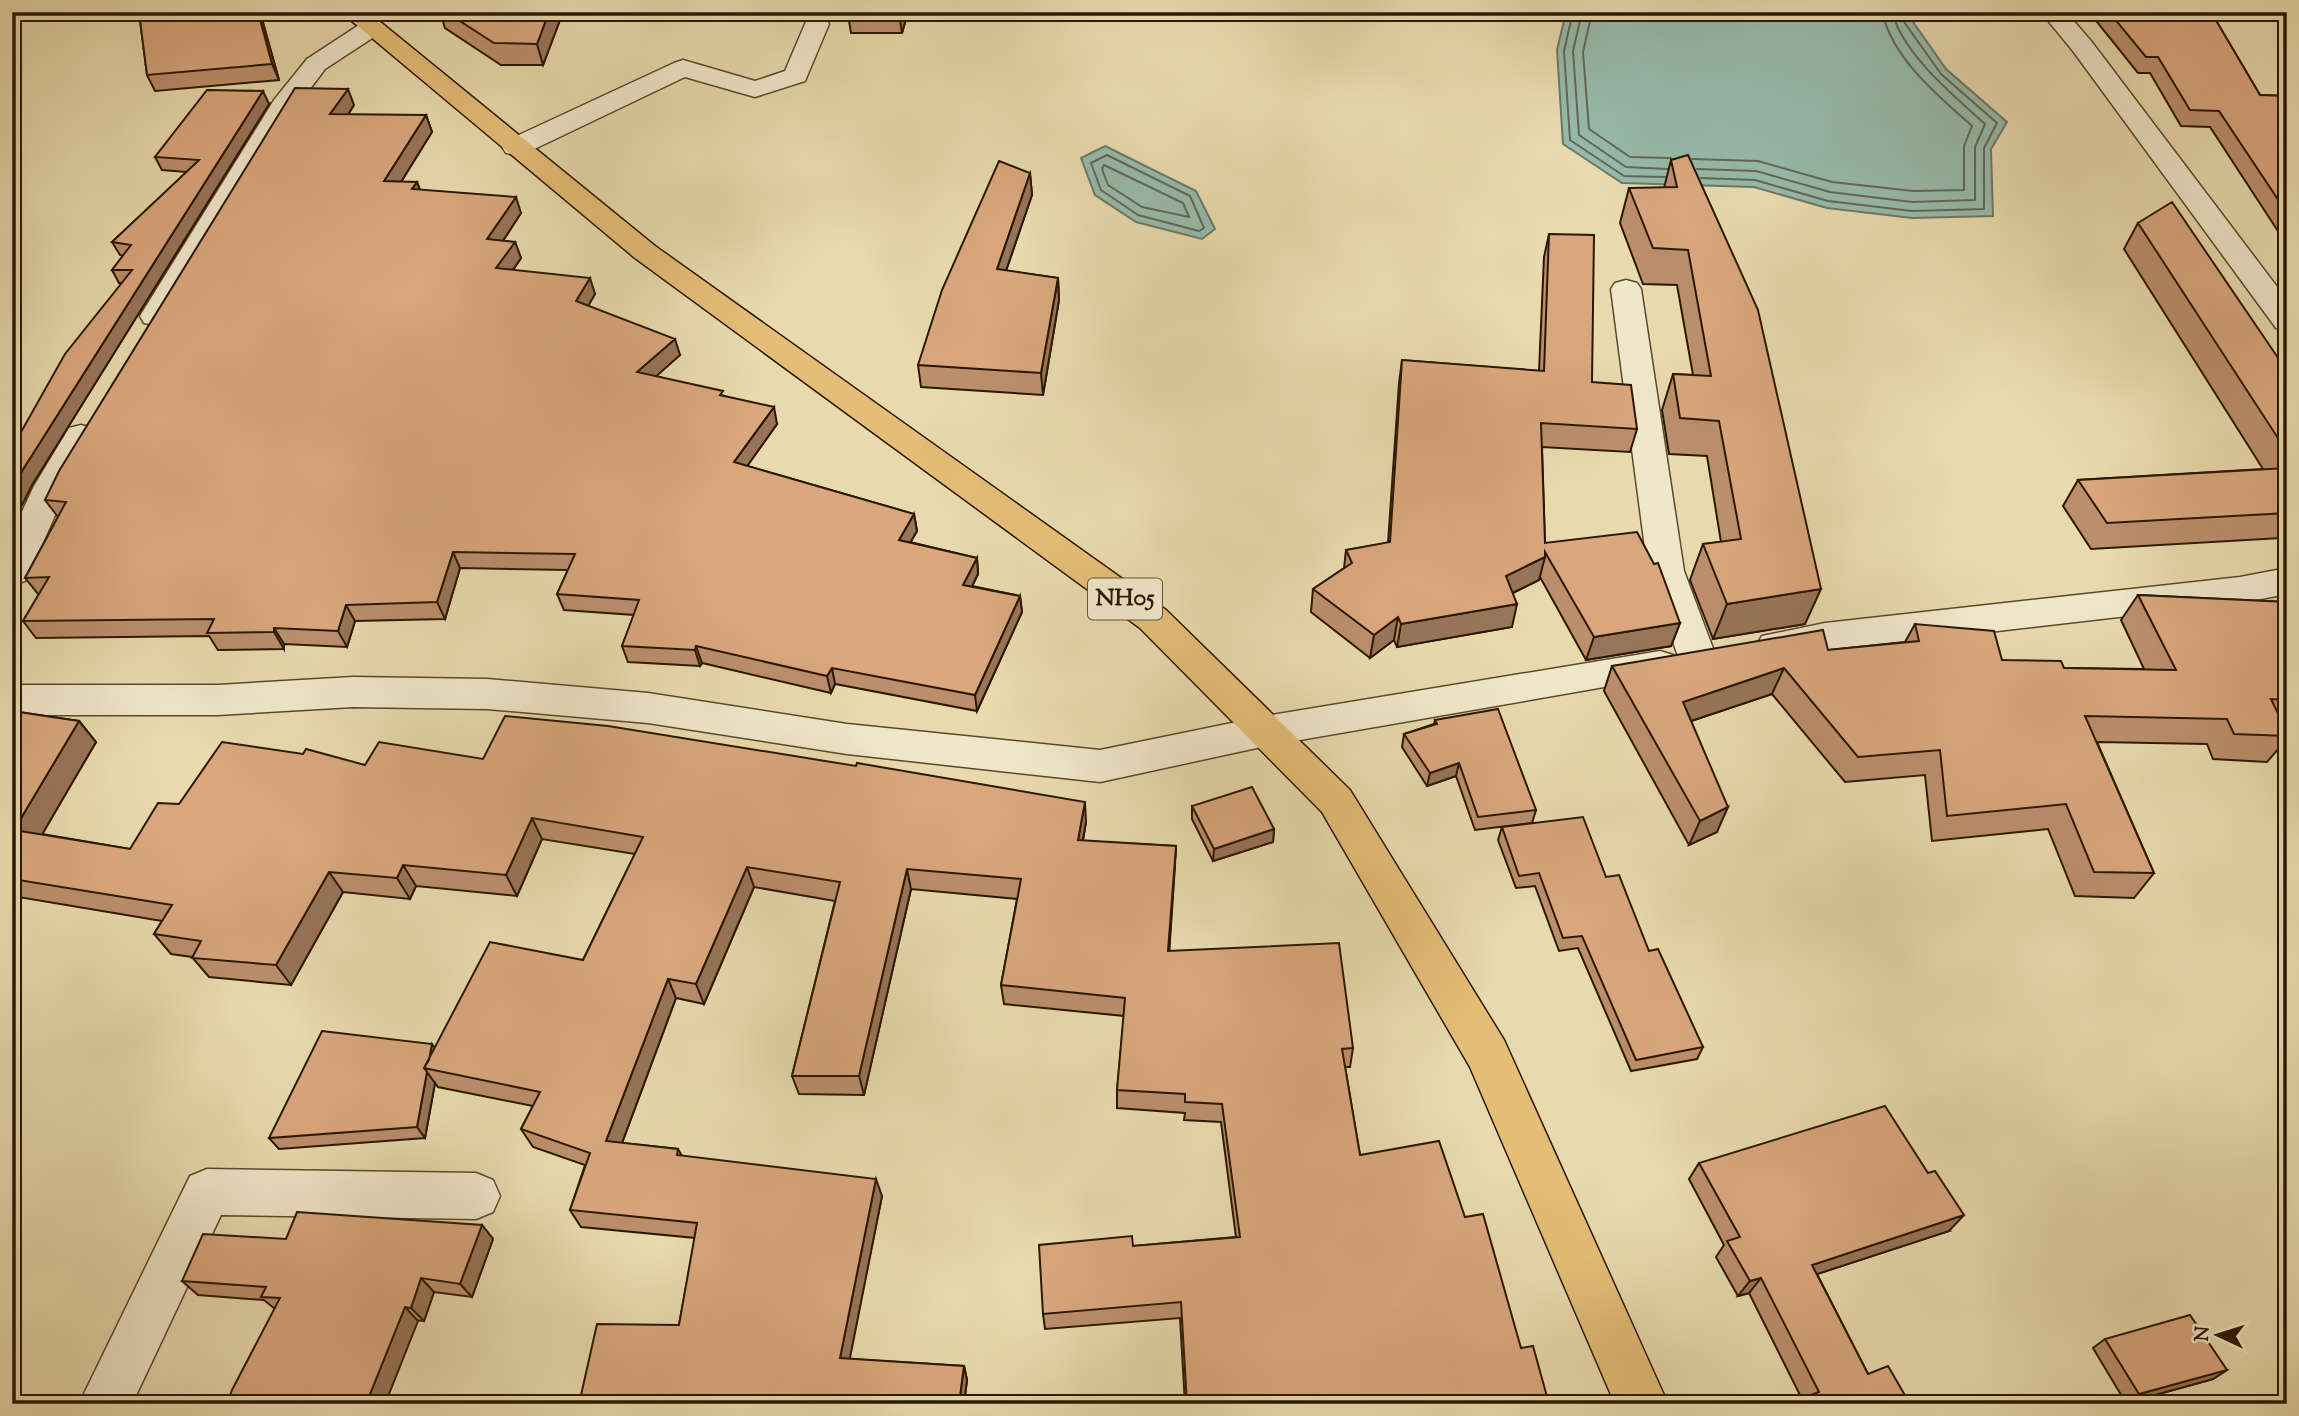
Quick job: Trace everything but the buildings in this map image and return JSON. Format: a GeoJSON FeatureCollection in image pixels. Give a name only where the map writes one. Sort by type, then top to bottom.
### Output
{"type":"FeatureCollection","features":[{"type":"Feature","properties":{"kind":"main road","name":"NH05"},"geometry":{"type":"LineString","coordinates":[[362,20],[645,253],[1153,619],[1336,801],[1488,1055],[1642,1404]]}},
{"type":"Feature","properties":{"kind":"street"},"geometry":{"type":"LineString","coordinates":[[2053,12],[2082,46],[2287,321]]}},
{"type":"Feature","properties":{"kind":"street"},"geometry":{"type":"LineString","coordinates":[[138,343],[283,106],[316,64],[362,20]]}},
{"type":"Feature","properties":{"kind":"street"},"geometry":{"type":"LineString","coordinates":[[516,147],[683,68],[755,89],[796,76],[817,24]]}},
{"type":"Feature","properties":{"kind":"street"},"geometry":{"type":"LineString","coordinates":[[1626,289],[1666,571],[1698,659]]}},
{"type":"Feature","properties":{"kind":"street"},"geometry":{"type":"LineString","coordinates":[[12,572],[51,486],[94,414]]}},
{"type":"Feature","properties":{"kind":"street"},"geometry":{"type":"LineString","coordinates":[[12,701],[218,699],[353,692],[487,694],[649,708],[847,739],[1100,766],[1266,731],[1825,637],[2240,590],[2287,582]]}},
{"type":"Feature","properties":{"kind":"street"},"geometry":{"type":"LineString","coordinates":[[106,1404],[207,1192],[476,1196]]}},
{"type":"Feature","properties":{"kind":"water"},"geometry":{"type":"Polygon","coordinates":[[[1566,12],[1906,12],[1946,69],[2007,122],[1991,149],[1993,216],[1912,218],[1827,208],[1754,187],[1622,183],[1563,144],[1557,50],[1566,12]]]}},
{"type":"Feature","properties":{"kind":"water"},"geometry":{"type":"Polygon","coordinates":[[[1105,146],[1196,191],[1215,229],[1202,239],[1136,222],[1095,195],[1081,158],[1105,146]]]}}]}
